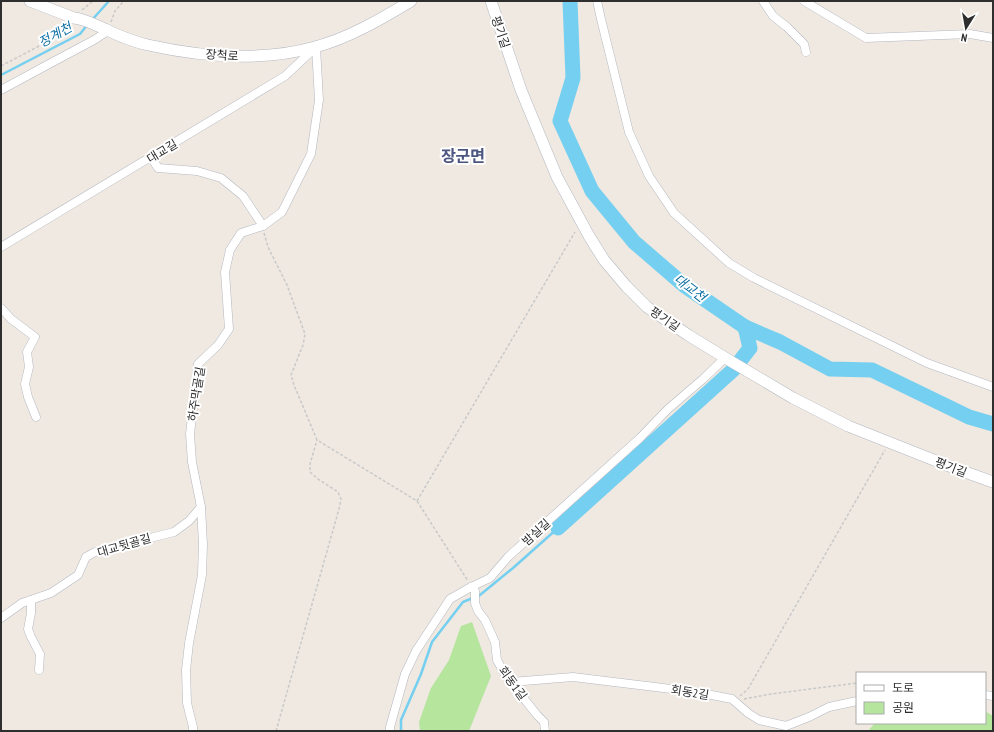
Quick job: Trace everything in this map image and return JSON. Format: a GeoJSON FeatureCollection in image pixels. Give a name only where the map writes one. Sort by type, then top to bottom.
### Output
{"type":"FeatureCollection","features":[{"type":"Feature","properties":{"kind":"main road","name":"장척로"},"geometry":{"type":"LineString","coordinates":[[30,1],[146,44],[233,57],[296,52],[316,47],[370,24],[411,1]]}},
{"type":"Feature","properties":{"kind":"main road","name":"평기길"},"geometry":{"type":"LineString","coordinates":[[491,1],[521,90],[557,177],[581,222],[604,260],[626,286],[647,307],[733,363],[793,398],[848,426],[993,482]]}},
{"type":"Feature","properties":{"kind":"street"},"geometry":{"type":"LineString","coordinates":[[597,1],[600,19],[629,132],[649,176],[674,213],[729,263],[754,278],[927,363],[993,388]]}},
{"type":"Feature","properties":{"kind":"street"},"geometry":{"type":"LineString","coordinates":[[763,1],[773,16],[804,44],[806,52]]}},
{"type":"Feature","properties":{"kind":"street"},"geometry":{"type":"LineString","coordinates":[[804,1],[866,38],[970,34],[993,38]]}},
{"type":"Feature","properties":{"kind":"street"},"geometry":{"type":"LineString","coordinates":[[1,90],[94,40],[104,29]]}},
{"type":"Feature","properties":{"kind":"street","name":"대교길"},"geometry":{"type":"LineString","coordinates":[[1,247],[285,76],[316,47]]}},
{"type":"Feature","properties":{"kind":"street","name":"하주막골길"},"geometry":{"type":"LineString","coordinates":[[193,731],[187,703],[186,670],[189,643],[202,574],[203,544],[201,507],[192,462],[190,434],[198,364],[218,345],[229,329],[225,272],[230,250],[241,233],[262,226],[282,212],[311,154],[319,100],[316,47]]}},
{"type":"Feature","properties":{"kind":"street"},"geometry":{"type":"LineString","coordinates":[[151,157],[158,168],[197,170],[221,178],[243,196],[262,226]]}},
{"type":"Feature","properties":{"kind":"street"},"geometry":{"type":"LineString","coordinates":[[1,308],[11,319],[35,337],[27,352],[29,367],[25,384],[28,397],[36,417]]}},
{"type":"Feature","properties":{"kind":"street","name":"밤실길"},"geometry":{"type":"LineString","coordinates":[[390,731],[390,726],[405,674],[416,651],[450,599],[473,589],[490,578],[508,557],[640,438],[668,409],[703,379],[733,363]]}},
{"type":"Feature","properties":{"kind":"street","name":"대교뒷골길"},"geometry":{"type":"LineString","coordinates":[[1,618],[22,602],[51,593],[78,576],[86,557],[95,552],[174,532],[189,521],[201,507]]}},
{"type":"Feature","properties":{"kind":"street","name":"회동1길"},"geometry":{"type":"LineString","coordinates":[[473,589],[478,611],[485,620],[495,642],[496,660],[511,682],[544,722],[545,731]]}},
{"type":"Feature","properties":{"kind":"street"},"geometry":{"type":"LineString","coordinates":[[31,600],[31,613],[28,629],[40,654],[39,670]]}},
{"type":"Feature","properties":{"kind":"street","name":"회동2길"},"geometry":{"type":"LineString","coordinates":[[511,682],[573,677],[696,692],[732,699],[748,713],[759,720],[786,726],[829,707],[856,701]]}},
{"type":"Feature","properties":{"kind":"path"},"geometry":{"type":"LineString","coordinates":[[1,66],[62,34],[93,1]]}},
{"type":"Feature","properties":{"kind":"path"},"geometry":{"type":"LineString","coordinates":[[104,29],[115,11],[124,1]]}},
{"type":"Feature","properties":{"kind":"path"},"geometry":{"type":"LineString","coordinates":[[417,501],[581,222]]}},
{"type":"Feature","properties":{"kind":"path"},"geometry":{"type":"LineString","coordinates":[[262,226],[268,247],[287,285],[306,334],[291,375],[317,440],[417,501],[473,589]]}},
{"type":"Feature","properties":{"kind":"path"},"geometry":{"type":"LineString","coordinates":[[276,731],[341,499],[338,492],[310,472],[310,464],[317,440]]}},
{"type":"Feature","properties":{"kind":"path"},"geometry":{"type":"LineString","coordinates":[[734,701],[748,689],[890,442]]}},
{"type":"Feature","properties":{"kind":"path"},"geometry":{"type":"LineString","coordinates":[[734,701],[771,694],[856,683]]}},
{"type":"Feature","properties":{"kind":"green space"},"geometry":{"type":"Polygon","coordinates":[[[472,622],[491,676],[469,731],[420,731],[419,722],[431,688],[449,660],[461,626],[472,622]]]}},
{"type":"Feature","properties":{"kind":"green space"},"geometry":{"type":"Polygon","coordinates":[[[986,712],[993,716],[993,731],[868,731],[874,724],[986,724],[986,712]]]}},
{"type":"Feature","properties":{"kind":"waterway","name":"정계천"},"geometry":{"type":"LineString","coordinates":[[91,21],[109,1]]}},
{"type":"Feature","properties":{"kind":"waterway","name":"대교천"},"geometry":{"type":"LineString","coordinates":[[570,1],[573,78],[560,121],[592,191],[634,242],[685,286],[745,327],[780,342],[830,369],[872,370],[969,417],[993,424]]}},
{"type":"Feature","properties":{"kind":"waterway","name":"정계천"},"geometry":{"type":"LineString","coordinates":[[1,75],[80,34],[88,24]]}},
{"type":"Feature","properties":{"kind":"waterway"},"geometry":{"type":"LineString","coordinates":[[558,528],[733,370],[750,348],[745,327]]}},
{"type":"Feature","properties":{"kind":"waterway"},"geometry":{"type":"LineString","coordinates":[[401,731],[401,720],[421,674],[432,642],[463,602],[480,595],[558,528]]}},
{"type":"Feature","properties":{"kind":"district","name":"장군면"},"geometry":{"type":"Point","coordinates":[463,156]}}]}
